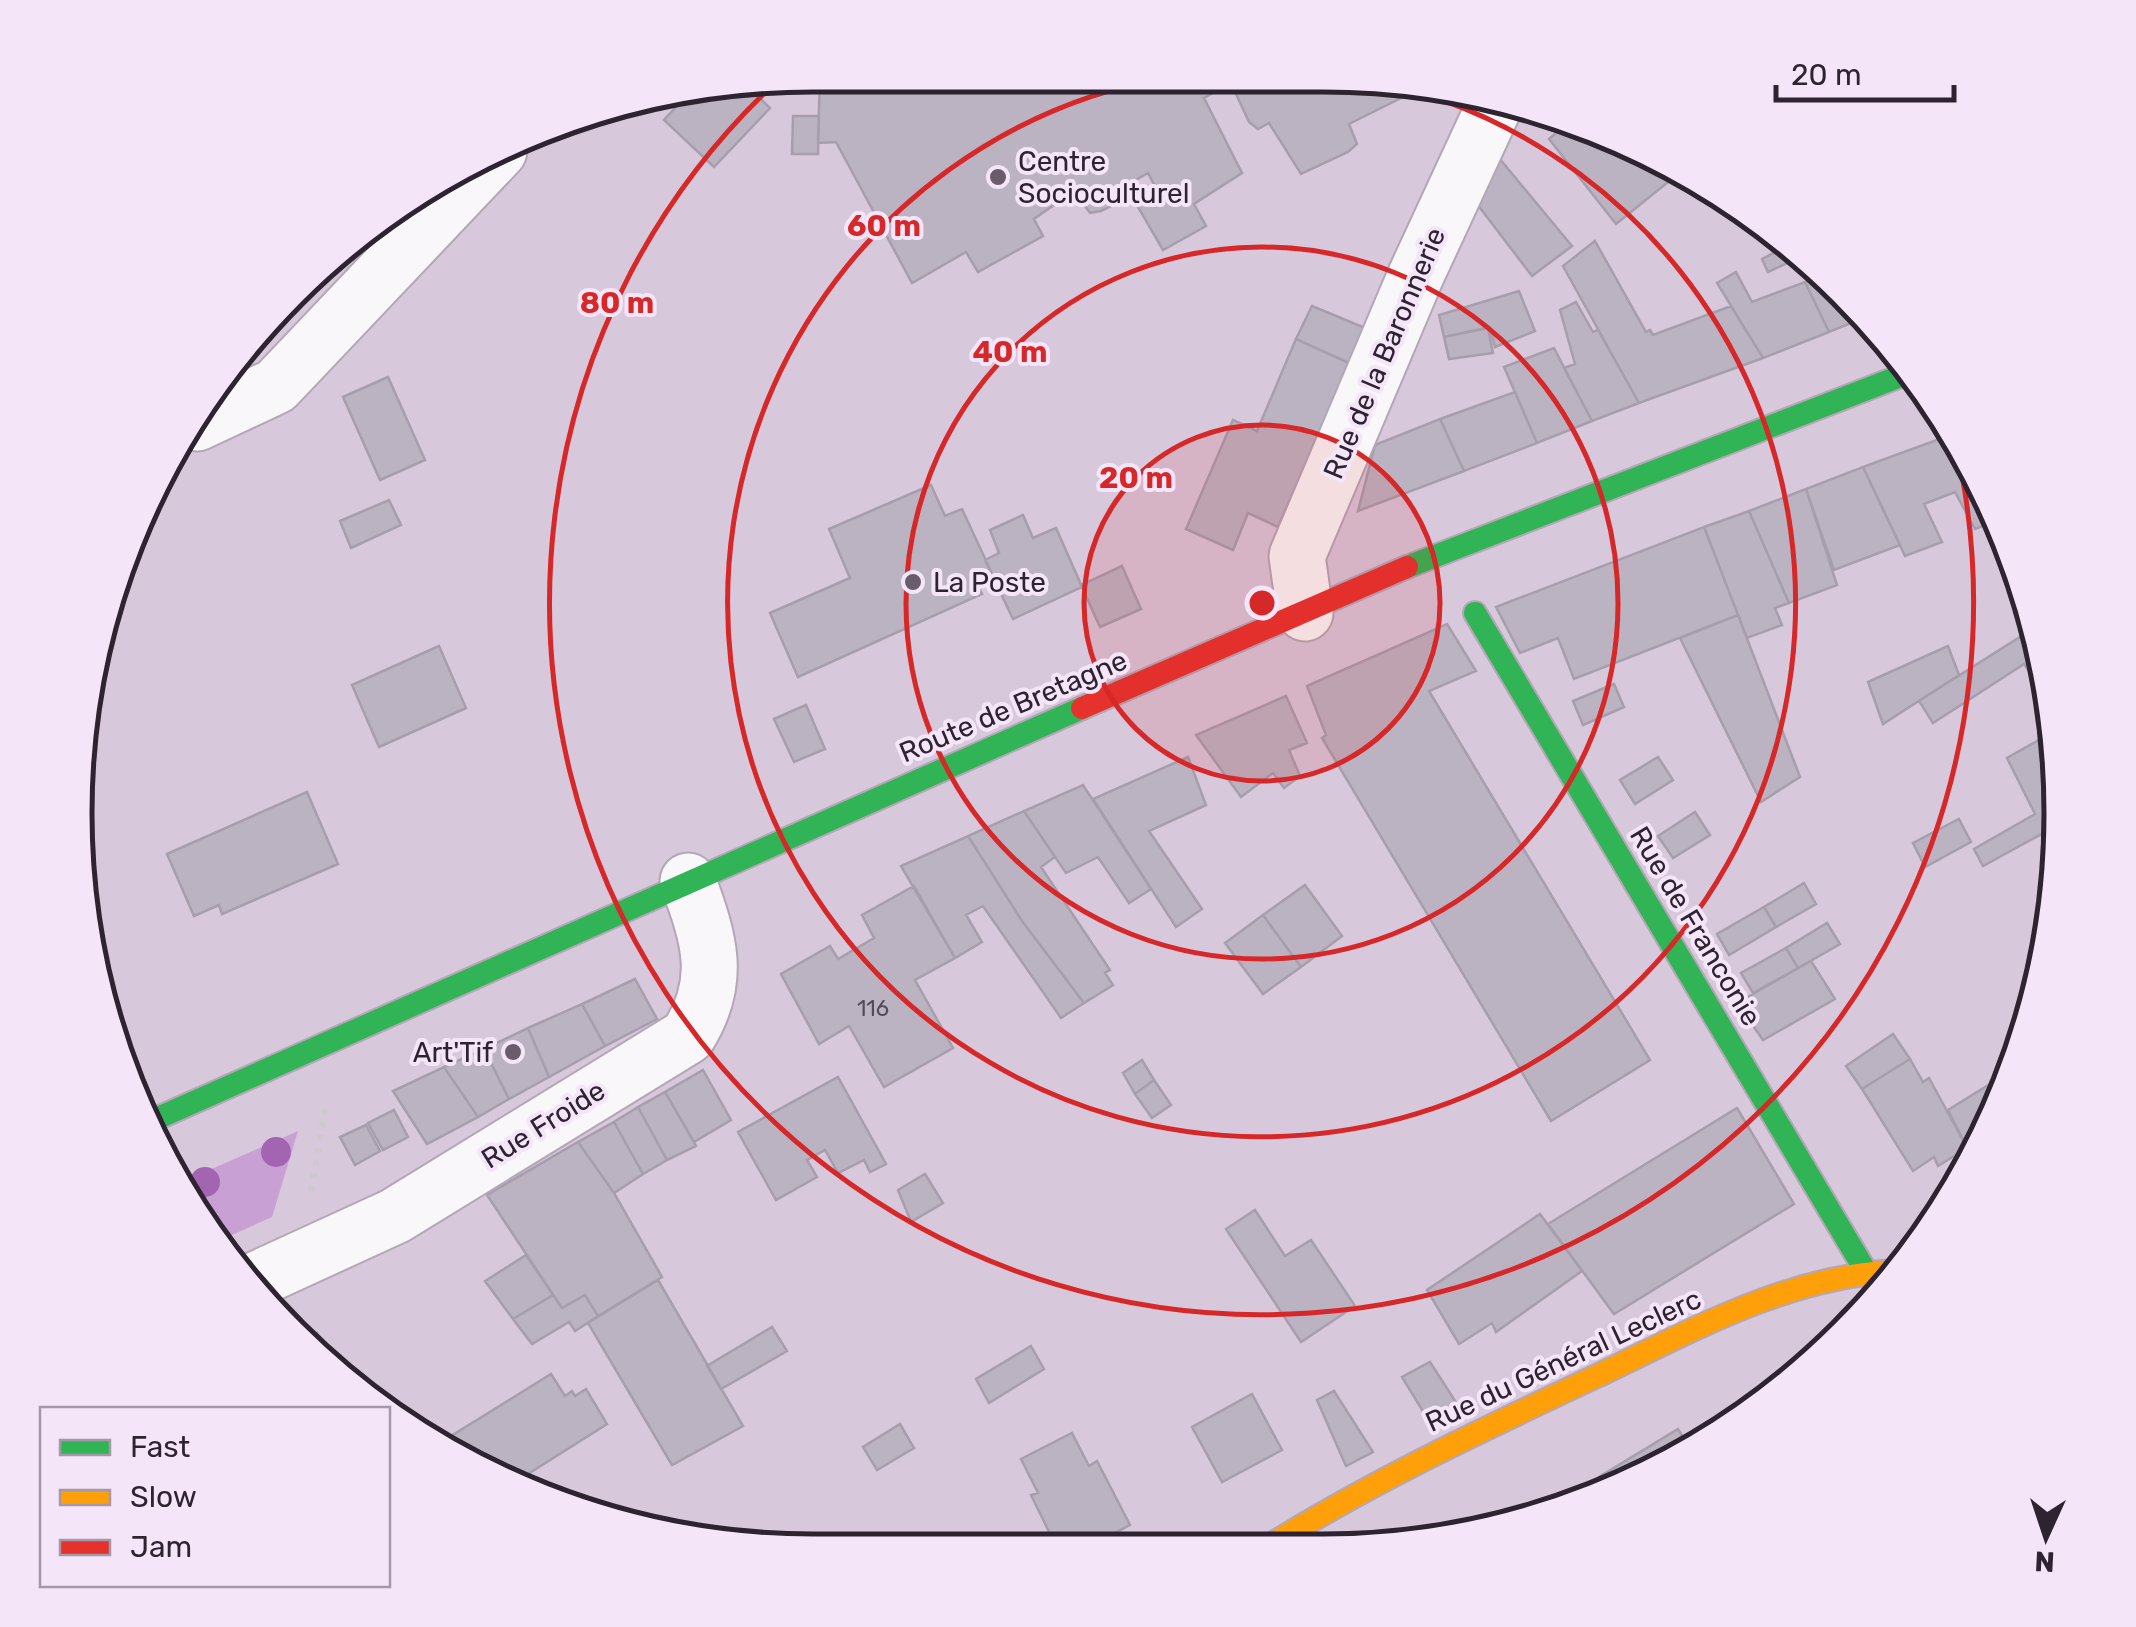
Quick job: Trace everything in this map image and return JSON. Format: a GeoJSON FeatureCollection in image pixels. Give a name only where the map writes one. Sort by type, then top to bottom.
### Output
{"type":"FeatureCollection","features":[{"type":"Feature","properties":{"kind":"main road","name":"Route de Bretagne"},"geometry":{"type":"LineString","coordinates":[[160,1117],[688,881],[1410,566],[1897,378]]}},
{"type":"Feature","properties":{"kind":"main road","name":"Rue de Franconie"},"geometry":{"type":"LineString","coordinates":[[1475,613],[1865,1270]]}},
{"type":"Feature","properties":{"kind":"main road","name":"Rue du Général Leclerc"},"geometry":{"type":"LineString","coordinates":[[1288,1534],[1323,1511],[1465,1438],[1750,1304],[1865,1270],[1880,1271]]}},
{"type":"Feature","properties":{"kind":"street","name":"Rue de la Baronnerie"},"geometry":{"type":"LineString","coordinates":[[1305,613],[1297,556],[1416,276],[1491,113]]}},
{"type":"Feature","properties":{"kind":"street"},"geometry":{"type":"LineString","coordinates":[[212,416],[276,386],[473,179]]}},
{"type":"Feature","properties":{"kind":"street","name":"Rue Froide"},"geometry":{"type":"LineString","coordinates":[[274,1272],[395,1216],[688,1036],[705,1008],[710,974],[706,932],[688,881]]}},
{"type":"Feature","properties":{"kind":"path"},"geometry":{"type":"LineString","coordinates":[[274,1272],[326,1097]]}},
{"type":"Feature","properties":{"kind":"shaded area"},"geometry":{"type":"Polygon","coordinates":[[[298,1131],[272,1217],[230,1236],[191,1178],[298,1131]]]}},
{"type":"Feature","properties":{"kind":"building","name":"Centre Socioculturel"},"geometry":{"type":"Polygon","coordinates":[[[820,92],[1215,92],[1204,98],[1242,173],[1194,204],[1206,226],[1163,250],[1138,207],[1160,196],[1148,173],[1127,185],[1129,191],[1123,200],[1101,211],[1090,213],[1074,191],[1034,219],[1043,236],[978,272],[966,252],[912,283],[836,142],[818,143],[820,92]]]}},
{"type":"Feature","properties":{"kind":"building","name":"Centre Socioculturel"},"geometry":{"type":"Polygon","coordinates":[[[1235,92],[1402,97],[1349,124],[1357,144],[1301,174],[1269,123],[1258,129],[1249,122],[1235,92]]]}},
{"type":"Feature","properties":{"kind":"building"},"geometry":{"type":"Polygon","coordinates":[[[756,95],[770,108],[714,167],[664,120],[678,105],[719,99],[756,95]]]}},
{"type":"Feature","properties":{"kind":"building"},"geometry":{"type":"Polygon","coordinates":[[[793,116],[819,116],[818,154],[792,154],[793,116]]]}},
{"type":"Feature","properties":{"kind":"building"},"geometry":{"type":"Polygon","coordinates":[[[1557,132],[1669,182],[1616,224],[1549,139],[1557,132]]]}},
{"type":"Feature","properties":{"kind":"building"},"geometry":{"type":"Polygon","coordinates":[[[1494,152],[1572,246],[1532,276],[1471,196],[1494,152]]]}},
{"type":"Feature","properties":{"kind":"building"},"geometry":{"type":"Polygon","coordinates":[[[1595,241],[1646,332],[1650,330],[1653,335],[1731,306],[1763,358],[1639,403],[1563,266],[1595,241]]]}},
{"type":"Feature","properties":{"kind":"building"},"geometry":{"type":"Polygon","coordinates":[[[1775,252],[1788,263],[1768,272],[1762,259],[1775,252]]]}},
{"type":"Feature","properties":{"kind":"building"},"geometry":{"type":"Polygon","coordinates":[[[1736,272],[1752,302],[1805,282],[1829,332],[1763,358],[1717,283],[1736,272]]]}},
{"type":"Feature","properties":{"kind":"building"},"geometry":{"type":"Polygon","coordinates":[[[1808,281],[1851,323],[1829,332],[1805,282],[1808,281]]]}},
{"type":"Feature","properties":{"kind":"building"},"geometry":{"type":"Polygon","coordinates":[[[1519,291],[1535,331],[1495,347],[1490,327],[1444,337],[1439,315],[1519,291]]]}},
{"type":"Feature","properties":{"kind":"building"},"geometry":{"type":"Polygon","coordinates":[[[1576,302],[1593,332],[1598,330],[1639,403],[1592,421],[1564,368],[1575,364],[1560,310],[1576,302]]]}},
{"type":"Feature","properties":{"kind":"building"},"geometry":{"type":"Polygon","coordinates":[[[1312,306],[1365,328],[1349,363],[1296,339],[1312,306]]]}},
{"type":"Feature","properties":{"kind":"building"},"geometry":{"type":"Polygon","coordinates":[[[1488,328],[1493,353],[1449,359],[1444,337],[1488,328]]]}},
{"type":"Feature","properties":{"kind":"building"},"geometry":{"type":"Polygon","coordinates":[[[1296,339],[1349,363],[1278,527],[1248,513],[1233,550],[1186,529],[1233,420],[1257,431],[1296,339]]]}},
{"type":"Feature","properties":{"kind":"building"},"geometry":{"type":"Polygon","coordinates":[[[1554,348],[1592,421],[1537,443],[1504,367],[1554,348]]]}},
{"type":"Feature","properties":{"kind":"building"},"geometry":{"type":"Polygon","coordinates":[[[388,377],[425,460],[380,480],[343,397],[388,377]]]}},
{"type":"Feature","properties":{"kind":"building"},"geometry":{"type":"Polygon","coordinates":[[[1515,392],[1537,443],[1464,471],[1440,419],[1515,392]]]}},
{"type":"Feature","properties":{"kind":"building"},"geometry":{"type":"Polygon","coordinates":[[[1440,419],[1464,471],[1358,511],[1375,445],[1440,419]]]}},
{"type":"Feature","properties":{"kind":"building"},"geometry":{"type":"Polygon","coordinates":[[[1938,439],[1983,526],[1975,529],[1955,492],[1924,504],[1942,542],[1905,556],[1863,467],[1938,439]]]}},
{"type":"Feature","properties":{"kind":"building"},"geometry":{"type":"Polygon","coordinates":[[[1863,467],[1900,545],[1834,570],[1806,489],[1863,467]]]}},
{"type":"Feature","properties":{"kind":"building","name":"La Poste"},"geometry":{"type":"Polygon","coordinates":[[[931,485],[945,516],[962,509],[994,578],[978,586],[982,594],[798,677],[770,613],[850,578],[829,529],[931,485]]]}},
{"type":"Feature","properties":{"kind":"building"},"geometry":{"type":"Polygon","coordinates":[[[1806,489],[1837,585],[1789,603],[1749,511],[1806,489]]]}},
{"type":"Feature","properties":{"kind":"building"},"geometry":{"type":"Polygon","coordinates":[[[389,500],[401,525],[351,548],[340,521],[389,500]]]}},
{"type":"Feature","properties":{"kind":"building"},"geometry":{"type":"Polygon","coordinates":[[[1749,511],[1789,603],[1775,608],[1782,625],[1747,638],[1704,527],[1749,511]]]}},
{"type":"Feature","properties":{"kind":"building"},"geometry":{"type":"Polygon","coordinates":[[[1023,515],[1033,538],[1056,528],[1082,587],[1013,619],[985,560],[999,553],[990,530],[1023,515]]]}},
{"type":"Feature","properties":{"kind":"building"},"geometry":{"type":"Polygon","coordinates":[[[1704,527],[1738,615],[1574,679],[1558,638],[1520,653],[1496,607],[1704,527]]]}},
{"type":"Feature","properties":{"kind":"building"},"geometry":{"type":"Polygon","coordinates":[[[1122,566],[1141,609],[1100,627],[1081,585],[1122,566]]]}},
{"type":"Feature","properties":{"kind":"building"},"geometry":{"type":"Polygon","coordinates":[[[1738,615],[1800,777],[1761,802],[1680,638],[1738,615]]]}},
{"type":"Feature","properties":{"kind":"building"},"geometry":{"type":"Polygon","coordinates":[[[1447,624],[1476,671],[1429,691],[1650,1060],[1551,1121],[1322,738],[1326,735],[1307,686],[1447,624]]]}},
{"type":"Feature","properties":{"kind":"building"},"geometry":{"type":"Polygon","coordinates":[[[2021,636],[2030,673],[2024,664],[1933,723],[1919,701],[2021,636]]]}},
{"type":"Feature","properties":{"kind":"building"},"geometry":{"type":"Polygon","coordinates":[[[439,646],[466,708],[379,747],[352,685],[439,646]]]}},
{"type":"Feature","properties":{"kind":"building"},"geometry":{"type":"Polygon","coordinates":[[[1948,646],[1959,675],[1883,724],[1868,682],[1948,646]]]}},
{"type":"Feature","properties":{"kind":"building"},"geometry":{"type":"Polygon","coordinates":[[[1614,684],[1624,707],[1583,725],[1573,701],[1614,684]]]}},
{"type":"Feature","properties":{"kind":"building"},"geometry":{"type":"Polygon","coordinates":[[[1286,696],[1307,743],[1289,750],[1300,776],[1284,788],[1273,773],[1241,797],[1196,735],[1286,696]]]}},
{"type":"Feature","properties":{"kind":"building"},"geometry":{"type":"Polygon","coordinates":[[[806,705],[825,749],[794,762],[774,719],[806,705]]]}},
{"type":"Feature","properties":{"kind":"building"},"geometry":{"type":"Polygon","coordinates":[[[2039,740],[2043,833],[1983,866],[1974,849],[2035,814],[2007,758],[2039,740]]]}},
{"type":"Feature","properties":{"kind":"building"},"geometry":{"type":"Polygon","coordinates":[[[1188,757],[1206,805],[1149,831],[1202,909],[1176,927],[1093,799],[1188,757]]]}},
{"type":"Feature","properties":{"kind":"building"},"geometry":{"type":"Polygon","coordinates":[[[1658,757],[1673,780],[1635,804],[1620,780],[1658,757]]]}},
{"type":"Feature","properties":{"kind":"building"},"geometry":{"type":"Polygon","coordinates":[[[1083,785],[1151,889],[1129,903],[1098,857],[1066,873],[1024,811],[1083,785]]]}},
{"type":"Feature","properties":{"kind":"building"},"geometry":{"type":"Polygon","coordinates":[[[307,792],[338,864],[222,914],[219,905],[194,916],[167,854],[307,792]]]}},
{"type":"Feature","properties":{"kind":"building"},"geometry":{"type":"Polygon","coordinates":[[[1024,811],[1055,857],[1041,867],[1110,970],[1105,973],[1113,985],[1084,1003],[1022,921],[968,836],[1024,811]]]}},
{"type":"Feature","properties":{"kind":"building"},"geometry":{"type":"Polygon","coordinates":[[[1695,812],[1710,835],[1673,858],[1658,836],[1695,812]]]}},
{"type":"Feature","properties":{"kind":"building"},"geometry":{"type":"Polygon","coordinates":[[[1959,819],[1971,842],[1925,867],[1913,843],[1959,819]]]}},
{"type":"Feature","properties":{"kind":"building"},"geometry":{"type":"Polygon","coordinates":[[[968,836],[1022,921],[1084,1003],[1061,1018],[983,906],[966,915],[982,942],[955,958],[901,866],[968,836]]]}},
{"type":"Feature","properties":{"kind":"building"},"geometry":{"type":"Polygon","coordinates":[[[1804,883],[1816,904],[1776,927],[1764,907],[1804,883]]]}},
{"type":"Feature","properties":{"kind":"building"},"geometry":{"type":"Polygon","coordinates":[[[1305,885],[1342,936],[1301,967],[1263,915],[1305,885]]]}},
{"type":"Feature","properties":{"kind":"building"},"geometry":{"type":"Polygon","coordinates":[[[914,886],[955,958],[915,980],[953,1048],[884,1087],[849,1026],[819,1044],[781,974],[830,946],[838,959],[874,938],[862,915],[914,886]]]}},
{"type":"Feature","properties":{"kind":"building"},"geometry":{"type":"Polygon","coordinates":[[[1764,907],[1776,927],[1729,955],[1717,934],[1764,907]]]}},
{"type":"Feature","properties":{"kind":"building"},"geometry":{"type":"Polygon","coordinates":[[[1263,915],[1301,967],[1263,994],[1225,943],[1263,915]]]}},
{"type":"Feature","properties":{"kind":"building"},"geometry":{"type":"Polygon","coordinates":[[[1827,923],[1840,944],[1798,968],[1786,948],[1827,923]]]}},
{"type":"Feature","properties":{"kind":"building"},"geometry":{"type":"Polygon","coordinates":[[[1786,948],[1798,968],[1753,993],[1741,973],[1786,948]]]}},
{"type":"Feature","properties":{"kind":"building"},"geometry":{"type":"Polygon","coordinates":[[[1811,961],[1835,999],[1763,1040],[1737,1003],[1811,961]]]}},
{"type":"Feature","properties":{"kind":"building"},"geometry":{"type":"Polygon","coordinates":[[[635,979],[657,1019],[605,1046],[582,1004],[635,979]]]}},
{"type":"Feature","properties":{"kind":"building"},"geometry":{"type":"Polygon","coordinates":[[[582,1004],[605,1046],[549,1077],[528,1028],[582,1004]]]}},
{"type":"Feature","properties":{"kind":"building"},"geometry":{"type":"Polygon","coordinates":[[[528,1028],[549,1077],[509,1099],[484,1049],[528,1028]]]}},
{"type":"Feature","properties":{"kind":"building"},"geometry":{"type":"Polygon","coordinates":[[[1893,1034],[1910,1059],[1862,1089],[1846,1066],[1893,1034]]]}},
{"type":"Feature","properties":{"kind":"building"},"geometry":{"type":"Polygon","coordinates":[[[484,1049],[509,1099],[478,1117],[444,1067],[484,1049]]]}},
{"type":"Feature","properties":{"kind":"building"},"geometry":{"type":"Polygon","coordinates":[[[1910,1059],[1923,1082],[1929,1078],[1964,1142],[1958,1154],[1938,1166],[1934,1157],[1913,1171],[1862,1089],[1910,1059]]]}},
{"type":"Feature","properties":{"kind":"building"},"geometry":{"type":"Polygon","coordinates":[[[1142,1060],[1154,1080],[1135,1094],[1123,1073],[1142,1060]]]}},
{"type":"Feature","properties":{"kind":"building"},"geometry":{"type":"Polygon","coordinates":[[[444,1067],[478,1117],[427,1144],[393,1091],[444,1067]]]}},
{"type":"Feature","properties":{"kind":"building"},"geometry":{"type":"Polygon","coordinates":[[[703,1070],[731,1120],[694,1142],[665,1092],[703,1070]]]}},
{"type":"Feature","properties":{"kind":"building"},"geometry":{"type":"Polygon","coordinates":[[[838,1077],[886,1164],[870,1172],[864,1160],[838,1173],[825,1150],[807,1160],[817,1177],[776,1200],[738,1132],[838,1077]]]}},
{"type":"Feature","properties":{"kind":"building"},"geometry":{"type":"Polygon","coordinates":[[[1154,1080],[1171,1105],[1152,1118],[1135,1094],[1154,1080]]]}},
{"type":"Feature","properties":{"kind":"building"},"geometry":{"type":"Polygon","coordinates":[[[1991,1083],[1964,1141],[1948,1110],[1991,1083]]]}},
{"type":"Feature","properties":{"kind":"building"},"geometry":{"type":"Polygon","coordinates":[[[665,1092],[696,1146],[667,1160],[638,1107],[665,1092]]]}},
{"type":"Feature","properties":{"kind":"building"},"geometry":{"type":"Polygon","coordinates":[[[638,1107],[667,1160],[643,1174],[614,1122],[638,1107]]]}},
{"type":"Feature","properties":{"kind":"building"},"geometry":{"type":"Polygon","coordinates":[[[1737,1108],[1794,1204],[1614,1314],[1548,1224],[1737,1108]]]}},
{"type":"Feature","properties":{"kind":"building"},"geometry":{"type":"Polygon","coordinates":[[[394,1110],[408,1137],[383,1150],[368,1123],[394,1110]]]}},
{"type":"Feature","properties":{"kind":"building"},"geometry":{"type":"Polygon","coordinates":[[[614,1122],[643,1174],[614,1193],[578,1142],[614,1122]]]}},
{"type":"Feature","properties":{"kind":"building"},"geometry":{"type":"Polygon","coordinates":[[[366,1125],[380,1151],[355,1165],[340,1137],[366,1125]]]}},
{"type":"Feature","properties":{"kind":"building"},"geometry":{"type":"Polygon","coordinates":[[[578,1142],[614,1193],[662,1277],[598,1316],[585,1295],[562,1308],[487,1195],[578,1142]]]}},
{"type":"Feature","properties":{"kind":"building"},"geometry":{"type":"Polygon","coordinates":[[[925,1174],[943,1203],[911,1222],[898,1190],[925,1174]]]}},
{"type":"Feature","properties":{"kind":"building"},"geometry":{"type":"Polygon","coordinates":[[[1255,1210],[1285,1256],[1311,1240],[1355,1306],[1301,1342],[1226,1229],[1255,1210]]]}},
{"type":"Feature","properties":{"kind":"building"},"geometry":{"type":"Polygon","coordinates":[[[1540,1214],[1582,1271],[1496,1332],[1492,1323],[1459,1344],[1427,1290],[1540,1214]]]}},
{"type":"Feature","properties":{"kind":"building"},"geometry":{"type":"Polygon","coordinates":[[[526,1255],[553,1295],[513,1319],[485,1281],[526,1255]]]}},
{"type":"Feature","properties":{"kind":"building"},"geometry":{"type":"Polygon","coordinates":[[[658,1280],[743,1426],[672,1465],[588,1323],[658,1280]]]}},
{"type":"Feature","properties":{"kind":"building"},"geometry":{"type":"Polygon","coordinates":[[[553,1295],[562,1308],[585,1295],[598,1316],[575,1331],[569,1322],[532,1344],[513,1319],[553,1295]]]}},
{"type":"Feature","properties":{"kind":"building"},"geometry":{"type":"Polygon","coordinates":[[[772,1327],[787,1351],[721,1389],[707,1366],[772,1327]]]}},
{"type":"Feature","properties":{"kind":"building"},"geometry":{"type":"Polygon","coordinates":[[[1031,1346],[1044,1369],[989,1403],[976,1379],[1031,1346]]]}},
{"type":"Feature","properties":{"kind":"building"},"geometry":{"type":"Polygon","coordinates":[[[1430,1362],[1459,1407],[1430,1423],[1402,1377],[1430,1362]]]}},
{"type":"Feature","properties":{"kind":"building"},"geometry":{"type":"Polygon","coordinates":[[[551,1374],[565,1396],[572,1391],[575,1396],[586,1389],[607,1424],[527,1475],[450,1436],[551,1374]]]}},
{"type":"Feature","properties":{"kind":"building"},"geometry":{"type":"Polygon","coordinates":[[[1334,1391],[1373,1452],[1346,1466],[1317,1400],[1334,1391]]]}},
{"type":"Feature","properties":{"kind":"building"},"geometry":{"type":"Polygon","coordinates":[[[1252,1394],[1282,1450],[1222,1482],[1192,1427],[1252,1394]]]}},
{"type":"Feature","properties":{"kind":"building"},"geometry":{"type":"Polygon","coordinates":[[[900,1424],[914,1448],[877,1470],[863,1447],[900,1424]]]}},
{"type":"Feature","properties":{"kind":"building"},"geometry":{"type":"Polygon","coordinates":[[[1678,1429],[1683,1438],[1600,1479],[1678,1429]]]}},
{"type":"Feature","properties":{"kind":"building"},"geometry":{"type":"Polygon","coordinates":[[[1072,1433],[1089,1466],[1097,1461],[1130,1525],[1113,1534],[1050,1534],[1031,1495],[1038,1493],[1021,1459],[1072,1433]]]}},
{"type":"Feature","properties":{"kind":"traffic: fast"},"geometry":{"type":"LineString","coordinates":[[1407,567],[1897,378]]}},
{"type":"Feature","properties":{"kind":"traffic: fast"},"geometry":{"type":"LineString","coordinates":[[1475,613],[1865,1270]]}},
{"type":"Feature","properties":{"kind":"traffic: fast"},"geometry":{"type":"LineString","coordinates":[[160,1117],[1082,708]]}},
{"type":"Feature","properties":{"kind":"traffic: slow"},"geometry":{"type":"LineString","coordinates":[[1289,1534],[1431,1456],[1707,1323],[1818,1283],[1878,1273]]}},
{"type":"Feature","properties":{"kind":"traffic: jam"},"geometry":{"type":"LineString","coordinates":[[1082,708],[1407,567]]}},
{"type":"Feature","properties":{"kind":"place","name":"Centre Socioculturel"},"geometry":{"type":"Point","coordinates":[998,177]}},
{"type":"Feature","properties":{"kind":"place","name":"La Poste"},"geometry":{"type":"Point","coordinates":[913,582]}},
{"type":"Feature","properties":{"kind":"place","name":"Art'Tif"},"geometry":{"type":"Point","coordinates":[513,1052]}}]}
